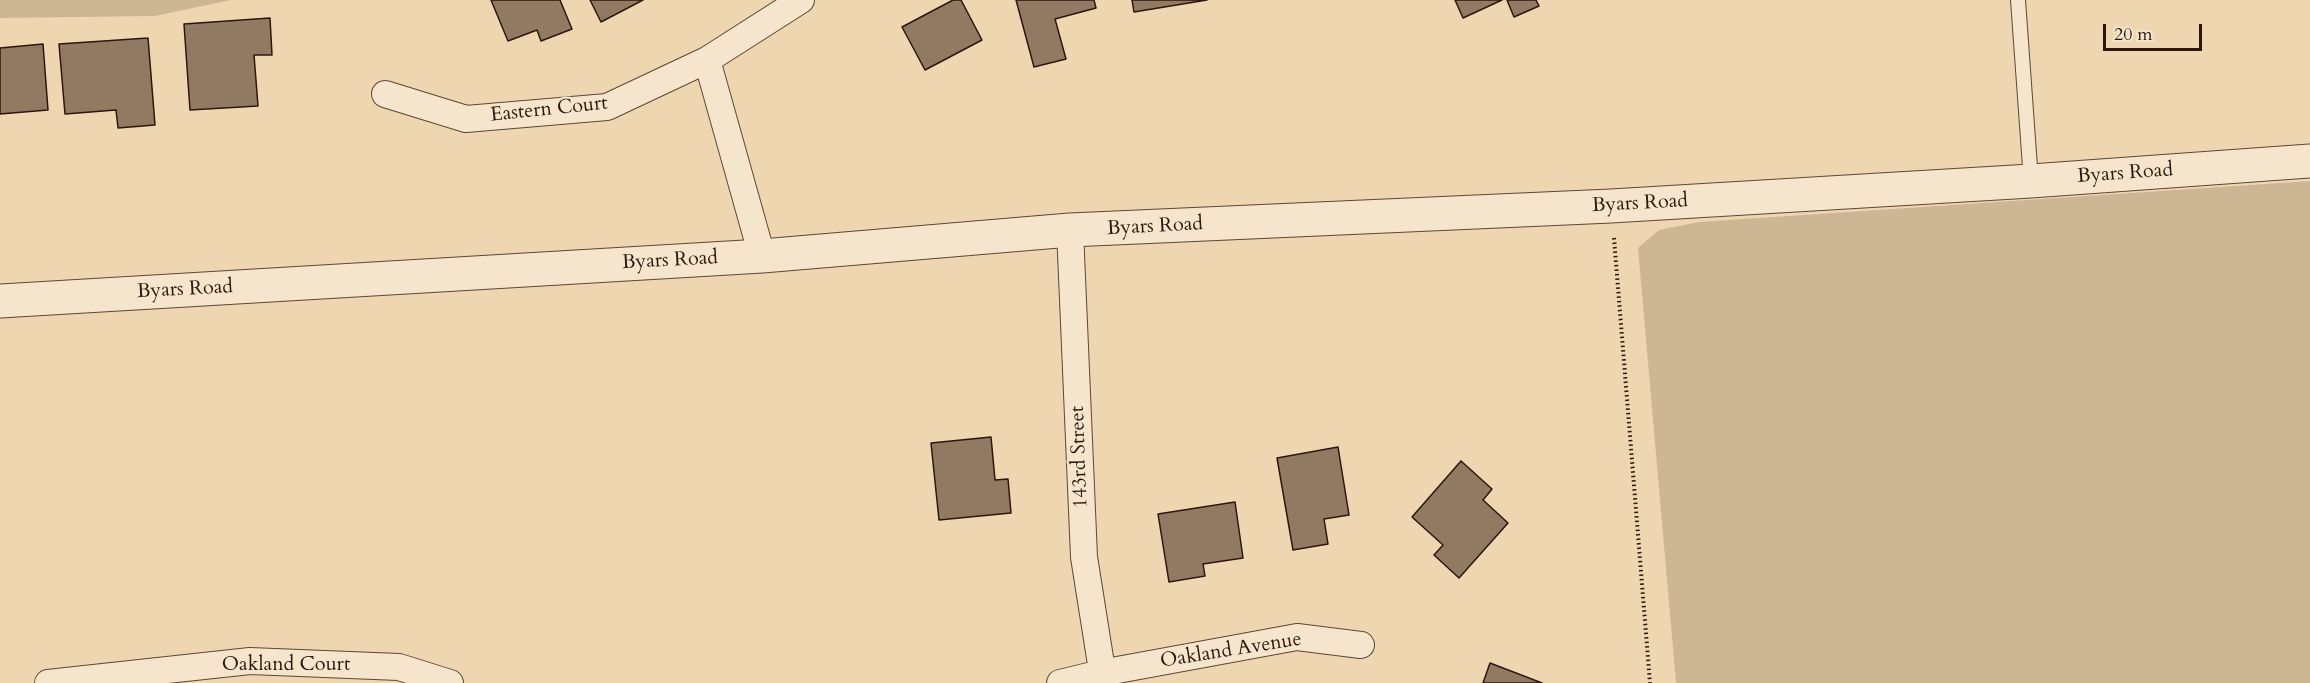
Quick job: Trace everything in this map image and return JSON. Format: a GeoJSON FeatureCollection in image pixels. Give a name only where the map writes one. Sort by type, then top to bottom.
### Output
{"type":"FeatureCollection","features":[{"type":"Feature","properties":{"kind":"street","name":"Eastern Court"},"geometry":{"type":"LineString","coordinates":[[385,94],[466,119],[606,107],[707,60],[801,0]]}},
{"type":"Feature","properties":{"kind":"street"},"geometry":{"type":"LineString","coordinates":[[707,60],[762,256]]}},
{"type":"Feature","properties":{"kind":"street","name":"Byars Road"},"geometry":{"type":"LineString","coordinates":[[0,301],[762,256],[1070,230],[1611,206],[2031,181],[2310,161]]}},
{"type":"Feature","properties":{"kind":"street","name":"143rd Street"},"geometry":{"type":"LineString","coordinates":[[1070,230],[1084,557],[1102,678]]}},
{"type":"Feature","properties":{"kind":"street","name":"Oakland Avenue"},"geometry":{"type":"LineString","coordinates":[[1102,678],[1297,637],[1361,645]]}},
{"type":"Feature","properties":{"kind":"street","name":"Oakland Court"},"geometry":{"type":"LineString","coordinates":[[48,683],[250,661],[399,667],[450,683]]}},
{"type":"Feature","properties":{"kind":"street"},"geometry":{"type":"LineString","coordinates":[[1060,683],[1102,678]]}},
{"type":"Feature","properties":{"kind":"lane"},"geometry":{"type":"LineString","coordinates":[[2018,0],[2031,181]]}},
{"type":"Feature","properties":{"kind":"path"},"geometry":{"type":"LineString","coordinates":[[1611,206],[1650,683]]}},
{"type":"Feature","properties":{"kind":"shaded area"},"geometry":{"type":"Polygon","coordinates":[[[0,0],[231,0],[155,16],[0,18],[0,0]]]}},
{"type":"Feature","properties":{"kind":"shaded area"},"geometry":{"type":"Polygon","coordinates":[[[2310,181],[2310,683],[1676,683],[1638,248],[1659,230],[1699,222],[2310,181]]]}},
{"type":"Feature","properties":{"kind":"building"},"geometry":{"type":"Polygon","coordinates":[[[491,0],[560,0],[572,29],[541,41],[537,30],[508,41],[491,0]]]}},
{"type":"Feature","properties":{"kind":"building"},"geometry":{"type":"Polygon","coordinates":[[[590,0],[643,0],[601,22],[590,0]]]}},
{"type":"Feature","properties":{"kind":"building"},"geometry":{"type":"Polygon","coordinates":[[[953,0],[961,0],[982,40],[925,70],[902,27],[953,0]]]}},
{"type":"Feature","properties":{"kind":"building"},"geometry":{"type":"Polygon","coordinates":[[[1016,0],[1094,0],[1096,8],[1055,19],[1066,59],[1034,67],[1016,0]]]}},
{"type":"Feature","properties":{"kind":"building"},"geometry":{"type":"Polygon","coordinates":[[[1132,0],[1207,0],[1134,12],[1132,0]]]}},
{"type":"Feature","properties":{"kind":"building"},"geometry":{"type":"Polygon","coordinates":[[[1455,0],[1502,0],[1463,18],[1455,0]]]}},
{"type":"Feature","properties":{"kind":"building"},"geometry":{"type":"Polygon","coordinates":[[[1507,0],[1536,0],[1539,6],[1514,17],[1507,0]]]}},
{"type":"Feature","properties":{"kind":"building"},"geometry":{"type":"Polygon","coordinates":[[[270,18],[272,55],[254,55],[258,106],[190,110],[184,24],[270,18]]]}},
{"type":"Feature","properties":{"kind":"building"},"geometry":{"type":"Polygon","coordinates":[[[148,38],[155,125],[118,128],[116,110],[65,114],[59,44],[148,38]]]}},
{"type":"Feature","properties":{"kind":"building"},"geometry":{"type":"Polygon","coordinates":[[[43,44],[48,110],[0,114],[0,48],[43,44]]]}},
{"type":"Feature","properties":{"kind":"building"},"geometry":{"type":"Polygon","coordinates":[[[991,437],[995,480],[1008,479],[1011,513],[939,520],[931,443],[991,437]]]}},
{"type":"Feature","properties":{"kind":"building"},"geometry":{"type":"Polygon","coordinates":[[[1338,447],[1349,515],[1324,519],[1328,544],[1293,550],[1277,458],[1338,447]]]}},
{"type":"Feature","properties":{"kind":"building"},"geometry":{"type":"Polygon","coordinates":[[[1461,461],[1492,489],[1483,500],[1508,523],[1459,578],[1434,555],[1443,545],[1412,517],[1461,461]]]}},
{"type":"Feature","properties":{"kind":"building"},"geometry":{"type":"Polygon","coordinates":[[[1235,502],[1243,558],[1203,564],[1205,576],[1169,582],[1158,514],[1235,502]]]}},
{"type":"Feature","properties":{"kind":"building"},"geometry":{"type":"Polygon","coordinates":[[[1490,663],[1542,683],[1483,683],[1490,663]]]}}]}
